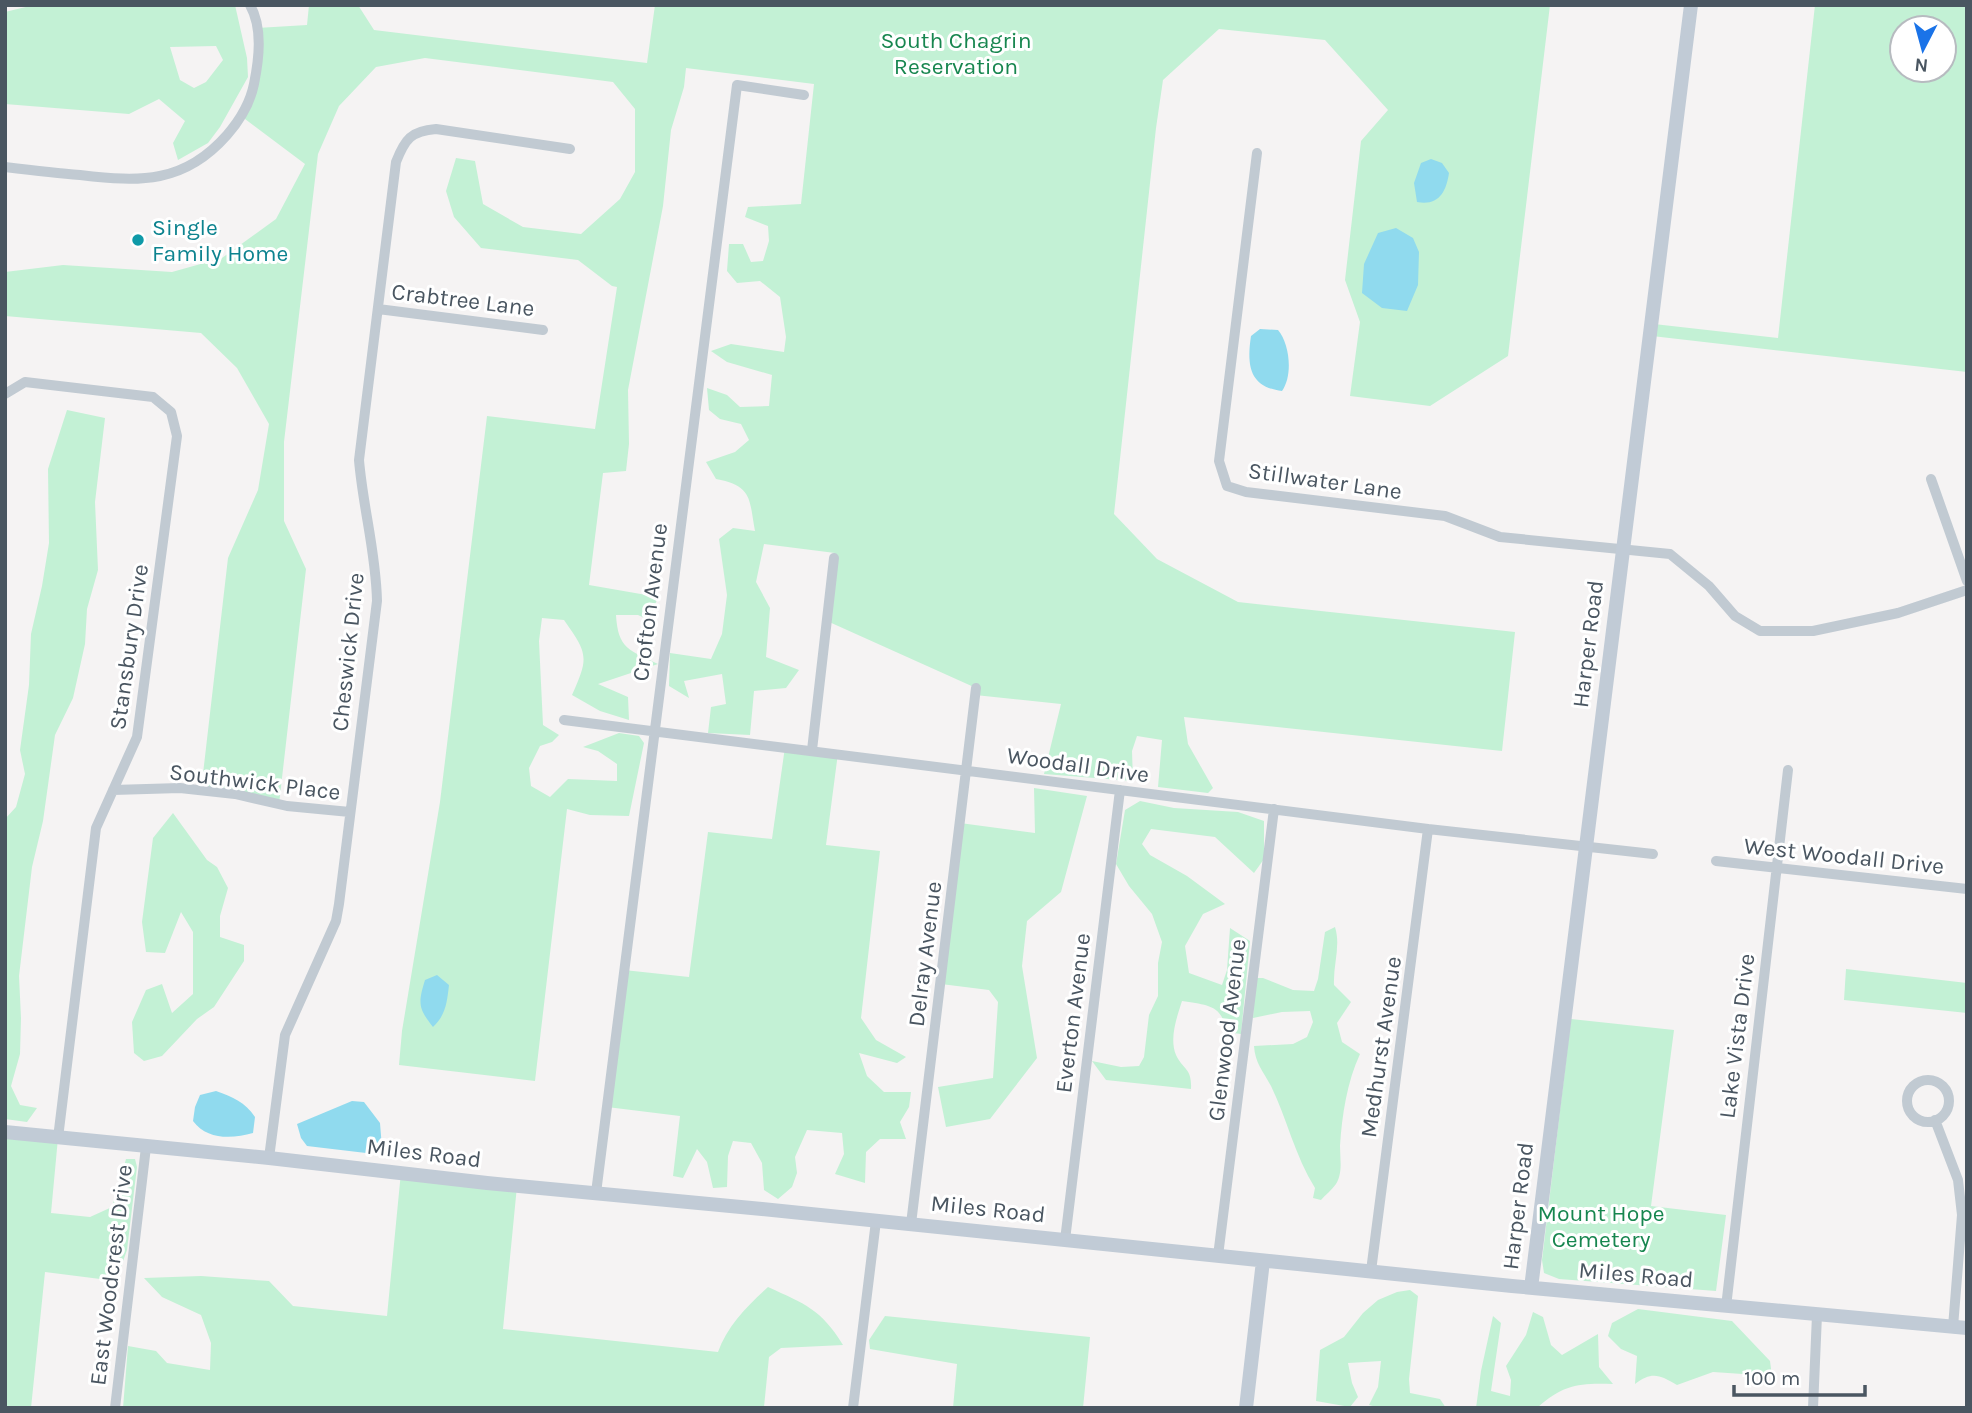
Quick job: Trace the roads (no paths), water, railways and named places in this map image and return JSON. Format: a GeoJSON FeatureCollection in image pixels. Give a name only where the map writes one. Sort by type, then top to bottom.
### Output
{"type":"FeatureCollection","features":[{"type":"Feature","properties":{"kind":"main road","name":"Harper Road"},"geometry":{"type":"LineString","coordinates":[[1531,1288],[1691,5]]}},
{"type":"Feature","properties":{"kind":"main road","name":"Miles Road"},"geometry":{"type":"LineString","coordinates":[[5,1132],[269,1158],[487,1184],[1960,1328]]}},
{"type":"Feature","properties":{"kind":"main road"},"geometry":{"type":"LineString","coordinates":[[1246,1408],[1263,1261]]}},
{"type":"Feature","properties":{"kind":"street"},"geometry":{"type":"LineString","coordinates":[[5,167],[127,181],[154,178],[188,168],[215,149],[237,123],[250,100],[259,39],[250,5]]}},
{"type":"Feature","properties":{"kind":"street","name":"Crofton Avenue"},"geometry":{"type":"LineString","coordinates":[[596,1193],[737,85],[804,95]]}},
{"type":"Feature","properties":{"kind":"street","name":"Cheswick Drive"},"geometry":{"type":"LineString","coordinates":[[269,1158],[285,1035],[336,921],[377,601],[377,568],[359,460],[396,162],[404,142],[421,130],[436,129],[570,149]]}},
{"type":"Feature","properties":{"kind":"street","name":"Stillwater Lane"},"geometry":{"type":"LineString","coordinates":[[1257,153],[1219,461],[1227,486],[1246,492],[1445,516],[1500,537],[1623,550]]}},
{"type":"Feature","properties":{"kind":"street","name":"Crabtree Lane"},"geometry":{"type":"LineString","coordinates":[[378,309],[544,330]]}},
{"type":"Feature","properties":{"kind":"street","name":"Stansbury Drive"},"geometry":{"type":"LineString","coordinates":[[5,394],[25,382],[153,397],[171,412],[177,436],[137,737],[96,828],[58,1138]]}},
{"type":"Feature","properties":{"kind":"street"},"geometry":{"type":"LineString","coordinates":[[1931,479],[1967,581]]}},
{"type":"Feature","properties":{"kind":"street"},"geometry":{"type":"LineString","coordinates":[[1623,550],[1670,554],[1709,586],[1735,616],[1760,631],[1813,631],[1898,613],[1967,590]]}},
{"type":"Feature","properties":{"kind":"street"},"geometry":{"type":"LineString","coordinates":[[812,750],[834,558]]}},
{"type":"Feature","properties":{"kind":"street","name":"Delray Avenue"},"geometry":{"type":"LineString","coordinates":[[911,1224],[976,688]]}},
{"type":"Feature","properties":{"kind":"street","name":"Woodall Drive"},"geometry":{"type":"LineString","coordinates":[[564,720],[1428,829],[1586,846]]}},
{"type":"Feature","properties":{"kind":"street","name":"Lake Vista Drive"},"geometry":{"type":"LineString","coordinates":[[1726,1307],[1788,770]]}},
{"type":"Feature","properties":{"kind":"street","name":"Southwick Place"},"geometry":{"type":"LineString","coordinates":[[113,790],[180,788],[235,794],[287,806],[349,812]]}},
{"type":"Feature","properties":{"kind":"street","name":"Everton Avenue"},"geometry":{"type":"LineString","coordinates":[[1065,1240],[1120,790]]}},
{"type":"Feature","properties":{"kind":"street","name":"Glenwood Avenue"},"geometry":{"type":"LineString","coordinates":[[1218,1256],[1274,809]]}},
{"type":"Feature","properties":{"kind":"street","name":"Medhurst Avenue"},"geometry":{"type":"LineString","coordinates":[[1370,1271],[1428,829]]}},
{"type":"Feature","properties":{"kind":"street"},"geometry":{"type":"LineString","coordinates":[[1586,846],[1653,854]]}},
{"type":"Feature","properties":{"kind":"street","name":"West Woodall Drive"},"geometry":{"type":"LineString","coordinates":[[1716,861],[1967,889]]}},
{"type":"Feature","properties":{"kind":"street"},"geometry":{"type":"LineString","coordinates":[[1922,1080],[1936,1081],[1948,1094],[1946,1112],[1935,1120],[1921,1121],[1915,1118],[1908,1107],[1911,1087],[1922,1080]]}},
{"type":"Feature","properties":{"kind":"street"},"geometry":{"type":"LineString","coordinates":[[1935,1120],[1958,1180],[1962,1215],[1960,1328]]}},
{"type":"Feature","properties":{"kind":"street","name":"East Woodcrest Drive"},"geometry":{"type":"LineString","coordinates":[[115,1408],[145,1147]]}},
{"type":"Feature","properties":{"kind":"street"},"geometry":{"type":"LineString","coordinates":[[853,1408],[876,1221]]}},
{"type":"Feature","properties":{"kind":"street"},"geometry":{"type":"LineString","coordinates":[[1813,1408],[1817,1315]]}},
{"type":"Feature","properties":{"kind":"water"},"geometry":{"type":"Polygon","coordinates":[[[1431,159],[1442,163],[1449,173],[1446,187],[1436,200],[1417,202],[1414,183],[1421,163],[1431,159]]]}},
{"type":"Feature","properties":{"kind":"water"},"geometry":{"type":"Polygon","coordinates":[[[1396,228],[1413,238],[1419,252],[1418,285],[1407,311],[1382,308],[1362,293],[1364,264],[1378,233],[1396,228]]]}},
{"type":"Feature","properties":{"kind":"water"},"geometry":{"type":"Polygon","coordinates":[[[1260,329],[1278,330],[1285,343],[1289,369],[1282,391],[1262,385],[1252,372],[1249,355],[1251,336],[1260,329]]]}},
{"type":"Feature","properties":{"kind":"water"},"geometry":{"type":"Polygon","coordinates":[[[437,975],[449,985],[443,1013],[433,1027],[422,1010],[421,994],[425,980],[437,975]]]}},
{"type":"Feature","properties":{"kind":"water"},"geometry":{"type":"Polygon","coordinates":[[[216,1091],[247,1107],[255,1117],[253,1133],[237,1136],[213,1135],[205,1132],[193,1121],[200,1095],[216,1091]]]}},
{"type":"Feature","properties":{"kind":"water"},"geometry":{"type":"Polygon","coordinates":[[[352,1101],[364,1102],[380,1123],[382,1148],[366,1153],[307,1146],[301,1138],[297,1124],[352,1101]]]}},
{"type":"Feature","properties":{"kind":"place","name":"Single Family Home"},"geometry":{"type":"Point","coordinates":[138,240]}},
{"type":"Feature","properties":{"kind":"park label","name":"South Chagrin Reservation"},"geometry":{"type":"Point","coordinates":[956,53]}},
{"type":"Feature","properties":{"kind":"park label","name":"Mount Hope Cemetery"},"geometry":{"type":"Point","coordinates":[1601,1226]}}]}
